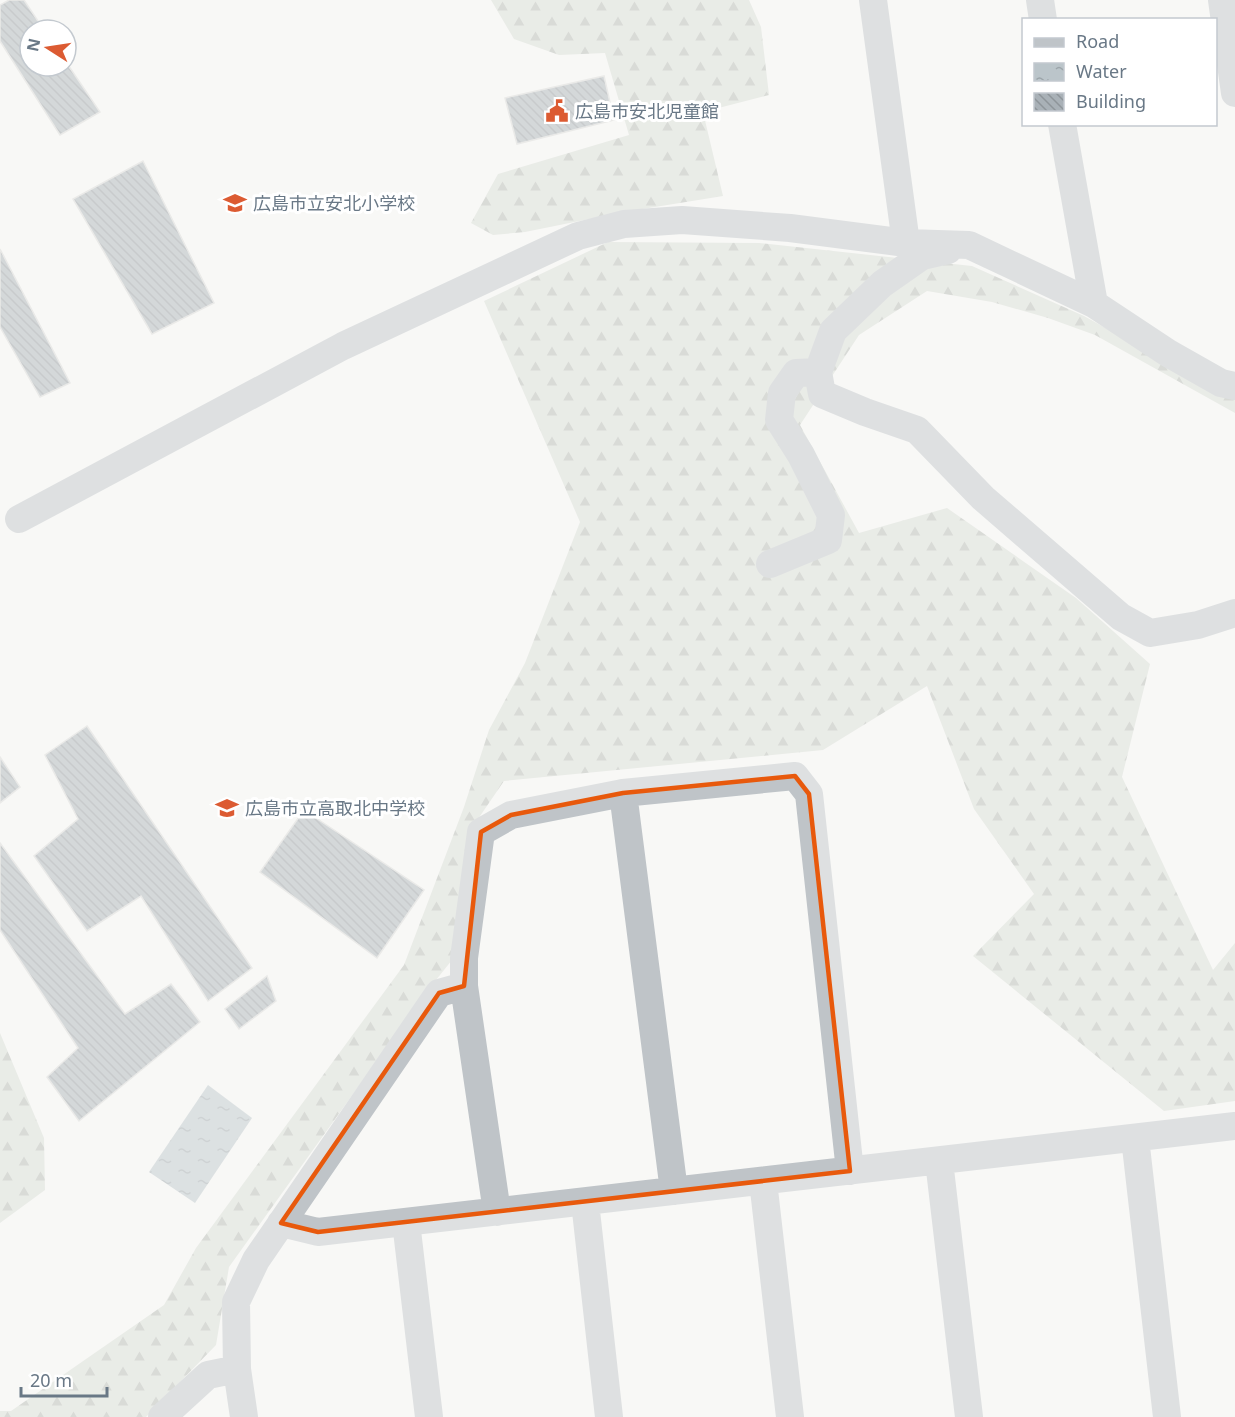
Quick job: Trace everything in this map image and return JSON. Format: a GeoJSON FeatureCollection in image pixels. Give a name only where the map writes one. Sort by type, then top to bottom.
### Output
{"type":"FeatureCollection","features":[{"type":"Feature","properties":{"kind":"street"},"geometry":{"type":"LineString","coordinates":[[873,0],[906,243]]}},
{"type":"Feature","properties":{"kind":"street"},"geometry":{"type":"LineString","coordinates":[[1040,0],[1043,18]]}},
{"type":"Feature","properties":{"kind":"street"},"geometry":{"type":"LineString","coordinates":[[1222,0],[1235,93]]}},
{"type":"Feature","properties":{"kind":"street"},"geometry":{"type":"LineString","coordinates":[[1062,126],[1094,304]]}},
{"type":"Feature","properties":{"kind":"street"},"geometry":{"type":"LineString","coordinates":[[19,519],[343,346],[578,236],[624,224],[682,220],[790,228],[906,243],[969,245],[1094,304],[1168,353],[1221,383],[1235,386]]}},
{"type":"Feature","properties":{"kind":"street"},"geometry":{"type":"LineString","coordinates":[[969,245],[922,256],[882,284],[833,331],[818,372],[822,394],[917,430],[983,498],[1121,617],[1150,633],[1198,625],[1235,613]]}},
{"type":"Feature","properties":{"kind":"street"},"geometry":{"type":"LineString","coordinates":[[770,564],[828,540],[831,515],[801,455],[779,420],[782,393],[796,373],[818,372]]}},
{"type":"Feature","properties":{"kind":"street"},"geometry":{"type":"LineString","coordinates":[[497,1212],[464,986],[464,958],[481,832],[511,815],[623,793],[795,776],[809,794],[850,1171]]}},
{"type":"Feature","properties":{"kind":"street"},"geometry":{"type":"LineString","coordinates":[[623,793],[674,1191]]}},
{"type":"Feature","properties":{"kind":"street"},"geometry":{"type":"LineString","coordinates":[[244,1417],[237,1369],[236,1302],[256,1260],[439,993],[464,986]]}},
{"type":"Feature","properties":{"kind":"street"},"geometry":{"type":"LineString","coordinates":[[281,1223],[318,1232],[1235,1126]]}},
{"type":"Feature","properties":{"kind":"street"},"geometry":{"type":"LineString","coordinates":[[1135,1138],[1167,1417]]}},
{"type":"Feature","properties":{"kind":"street"},"geometry":{"type":"LineString","coordinates":[[939,1161],[969,1417]]}},
{"type":"Feature","properties":{"kind":"street"},"geometry":{"type":"LineString","coordinates":[[763,1181],[790,1417]]}},
{"type":"Feature","properties":{"kind":"street"},"geometry":{"type":"LineString","coordinates":[[585,1202],[609,1417]]}},
{"type":"Feature","properties":{"kind":"street"},"geometry":{"type":"LineString","coordinates":[[406,1222],[429,1417]]}},
{"type":"Feature","properties":{"kind":"street"},"geometry":{"type":"LineString","coordinates":[[162,1417],[208,1375],[237,1369]]}},
{"type":"Feature","properties":{"kind":"highlighted area"},"geometry":{"type":"Polygon","coordinates":[[[795,776],[809,794],[850,1171],[318,1232],[281,1223],[439,993],[464,986],[481,832],[511,815],[623,793],[795,776]]]}},
{"type":"Feature","properties":{"kind":"green space"},"geometry":{"type":"Polygon","coordinates":[[[491,0],[749,0],[761,27],[769,95],[703,112],[723,196],[624,212],[525,232],[493,235],[471,223],[498,174],[629,135],[605,53],[559,55],[514,39],[491,0]]]}},
{"type":"Feature","properties":{"kind":"green space"},"geometry":{"type":"Polygon","coordinates":[[[608,242],[759,243],[972,266],[1084,316],[1217,390],[1235,396],[1235,413],[1095,335],[1048,318],[992,302],[927,291],[859,335],[800,425],[859,533],[947,508],[1076,598],[1150,664],[1122,777],[1213,970],[1235,943],[1235,1101],[1164,1111],[973,956],[1034,894],[974,809],[927,686],[823,750],[504,781],[478,819],[452,960],[424,995],[229,1267],[216,1345],[146,1417],[0,1417],[0,1411],[11,1411],[164,1305],[196,1248],[404,965],[464,807],[489,730],[525,663],[580,522],[484,301],[608,242]]]}},
{"type":"Feature","properties":{"kind":"green space"},"geometry":{"type":"Polygon","coordinates":[[[0,1033],[44,1138],[45,1190],[0,1223],[0,1033]]]}},
{"type":"Feature","properties":{"kind":"water"},"geometry":{"type":"Polygon","coordinates":[[[208,1085],[252,1118],[195,1203],[149,1172],[208,1085]]]}},
{"type":"Feature","properties":{"kind":"building"},"geometry":{"type":"Polygon","coordinates":[[[9,0],[24,0],[36,18],[18,18],[18,69],[0,41],[0,5],[9,0]]]}},
{"type":"Feature","properties":{"kind":"building"},"geometry":{"type":"Polygon","coordinates":[[[604,76],[614,120],[517,144],[505,98],[604,76]]]}},
{"type":"Feature","properties":{"kind":"building"},"geometry":{"type":"Polygon","coordinates":[[[24,78],[77,78],[100,112],[60,135],[24,78]]]}},
{"type":"Feature","properties":{"kind":"building"},"geometry":{"type":"Polygon","coordinates":[[[143,161],[214,303],[152,334],[73,199],[143,161]]]}},
{"type":"Feature","properties":{"kind":"building"},"geometry":{"type":"Polygon","coordinates":[[[0,249],[70,383],[40,397],[0,327],[0,249]]]}},
{"type":"Feature","properties":{"kind":"building"},"geometry":{"type":"Polygon","coordinates":[[[87,726],[252,968],[208,1001],[141,896],[87,931],[34,856],[78,819],[45,755],[87,726]]]}},
{"type":"Feature","properties":{"kind":"building"},"geometry":{"type":"Polygon","coordinates":[[[0,757],[20,787],[0,803],[0,757]]]}},
{"type":"Feature","properties":{"kind":"building"},"geometry":{"type":"Polygon","coordinates":[[[304,810],[424,890],[377,958],[260,872],[304,810]]]}},
{"type":"Feature","properties":{"kind":"building"},"geometry":{"type":"Polygon","coordinates":[[[0,843],[125,1014],[171,984],[200,1022],[79,1121],[47,1077],[78,1048],[0,930],[0,843]]]}},
{"type":"Feature","properties":{"kind":"building"},"geometry":{"type":"Polygon","coordinates":[[[267,976],[276,1001],[239,1029],[225,1009],[267,976]]]}},
{"type":"Feature","properties":{"kind":"place","name":"広島市安北児童館"},"geometry":{"type":"Point","coordinates":[557,111]}},
{"type":"Feature","properties":{"kind":"place","name":"広島市立安北小学校"},"geometry":{"type":"Point","coordinates":[235,203]}},
{"type":"Feature","properties":{"kind":"place","name":"広島市立高取北中学校"},"geometry":{"type":"Point","coordinates":[227,808]}}]}
